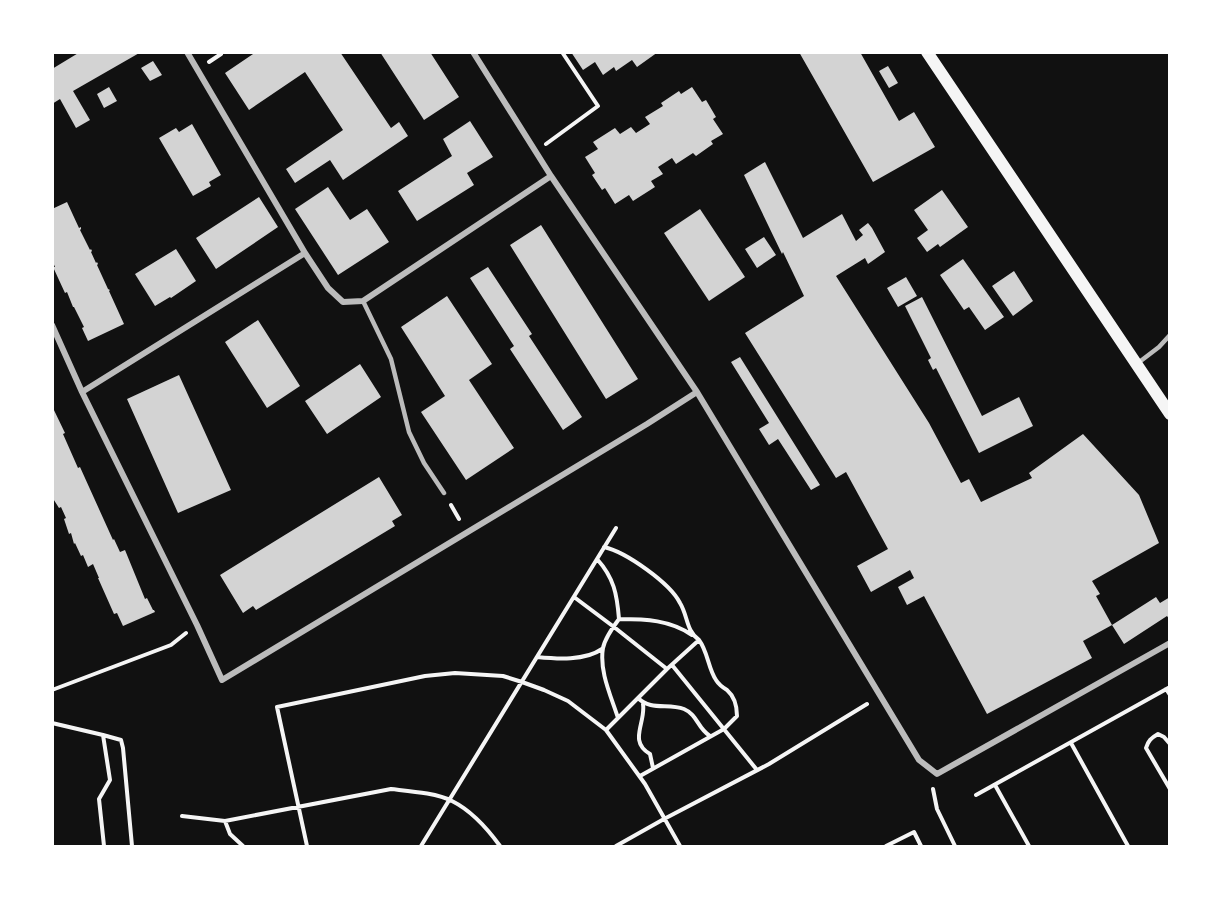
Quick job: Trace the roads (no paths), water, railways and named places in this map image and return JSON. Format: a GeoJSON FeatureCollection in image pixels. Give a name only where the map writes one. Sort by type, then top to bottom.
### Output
{"type":"FeatureCollection","features":[{"type":"Feature","properties":{"kind":"main road"},"geometry":{"type":"LineString","coordinates":[[927,52],[1170,414]]}},
{"type":"Feature","properties":{"kind":"street"},"geometry":{"type":"LineString","coordinates":[[187,52],[305,253],[328,288],[343,302],[363,301],[551,176]]}},
{"type":"Feature","properties":{"kind":"street"},"geometry":{"type":"LineString","coordinates":[[473,52],[551,176],[697,392],[919,760],[937,774],[1170,643]]}},
{"type":"Feature","properties":{"kind":"street"},"geometry":{"type":"LineString","coordinates":[[82,392],[305,253]]}},
{"type":"Feature","properties":{"kind":"street"},"geometry":{"type":"LineString","coordinates":[[52,325],[82,392],[222,680],[697,392]]}},
{"type":"Feature","properties":{"kind":"lane"},"geometry":{"type":"LineString","coordinates":[[363,301],[391,359],[409,432],[423,464],[444,493]]}},
{"type":"Feature","properties":{"kind":"lane"},"geometry":{"type":"LineString","coordinates":[[1136,364],[1159,347],[1170,335]]}}]}
